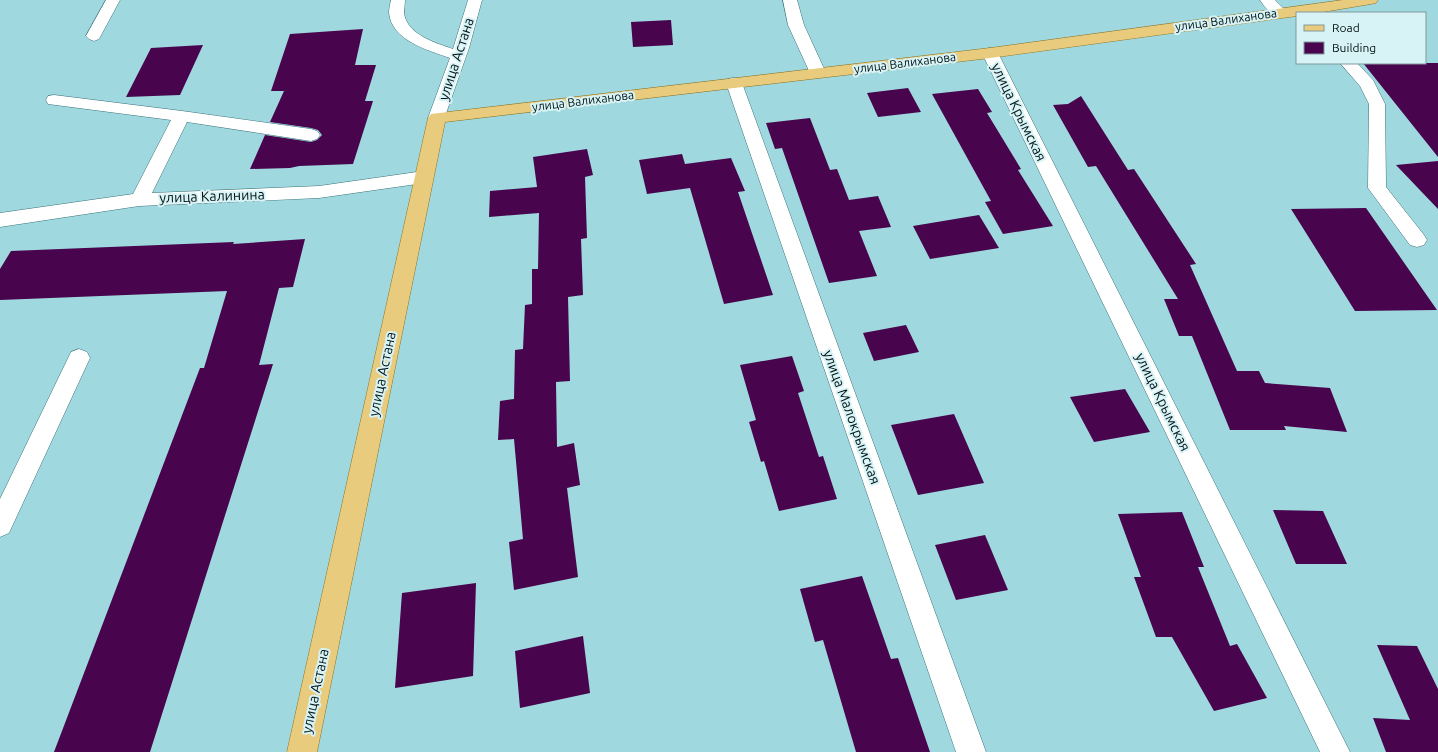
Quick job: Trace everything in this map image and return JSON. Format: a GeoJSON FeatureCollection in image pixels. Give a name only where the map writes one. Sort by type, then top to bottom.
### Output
{"type":"FeatureCollection","features":[{"type":"Feature","properties":{"kind":"main road","name":"улица Валиханова"},"geometry":{"type":"LineString","coordinates":[[1302,12],[1371,0]]}},
{"type":"Feature","properties":{"kind":"main road","name":"улица Валиханова"},"geometry":{"type":"LineString","coordinates":[[437,118],[990,52],[1280,13],[1296,12]]}},
{"type":"Feature","properties":{"kind":"main road","name":"улица Астана"},"geometry":{"type":"LineString","coordinates":[[302,752],[437,118]]}},
{"type":"Feature","properties":{"kind":"street"},"geometry":{"type":"LineString","coordinates":[[94,36],[113,0]]}},
{"type":"Feature","properties":{"kind":"street"},"geometry":{"type":"LineString","coordinates":[[398,0],[395,10],[400,26],[418,41],[458,56]]}},
{"type":"Feature","properties":{"kind":"street","name":"улица Астана"},"geometry":{"type":"LineString","coordinates":[[437,118],[475,0]]}},
{"type":"Feature","properties":{"kind":"street"},"geometry":{"type":"LineString","coordinates":[[790,0],[796,25],[818,73]]}},
{"type":"Feature","properties":{"kind":"street"},"geometry":{"type":"LineString","coordinates":[[1267,0],[1280,13]]}},
{"type":"Feature","properties":{"kind":"street","name":"улица Крымская"},"geometry":{"type":"LineString","coordinates":[[990,52],[1335,752]]}},
{"type":"Feature","properties":{"kind":"street"},"geometry":{"type":"LineString","coordinates":[[1349,64],[1367,84],[1377,104],[1377,188],[1417,240]]}},
{"type":"Feature","properties":{"kind":"street","name":"улица Малокрымская"},"geometry":{"type":"LineString","coordinates":[[734,83],[971,752]]}},
{"type":"Feature","properties":{"kind":"street"},"geometry":{"type":"LineString","coordinates":[[54,100],[182,116],[310,135]]}},
{"type":"Feature","properties":{"kind":"street"},"geometry":{"type":"LineString","coordinates":[[139,200],[182,116]]}},
{"type":"Feature","properties":{"kind":"street","name":"улица Калинина"},"geometry":{"type":"LineString","coordinates":[[0,220],[139,200],[319,192],[424,177]]}},
{"type":"Feature","properties":{"kind":"street"},"geometry":{"type":"LineString","coordinates":[[0,526],[80,358]]}},
{"type":"Feature","properties":{"kind":"building"},"geometry":{"type":"Polygon","coordinates":[[[671,20],[673,45],[633,47],[631,22],[671,20]]]}},
{"type":"Feature","properties":{"kind":"building"},"geometry":{"type":"Polygon","coordinates":[[[363,29],[355,65],[376,65],[365,101],[373,101],[353,164],[250,169],[265,135],[311,142],[317,140],[322,135],[318,130],[311,128],[270,122],[284,91],[271,91],[290,34],[363,29]]]}},
{"type":"Feature","properties":{"kind":"building"},"geometry":{"type":"Polygon","coordinates":[[[203,45],[180,95],[126,97],[151,48],[203,45]]]}},
{"type":"Feature","properties":{"kind":"building"},"geometry":{"type":"Polygon","coordinates":[[[1438,63],[1438,157],[1364,64],[1438,63]]]}},
{"type":"Feature","properties":{"kind":"building"},"geometry":{"type":"Polygon","coordinates":[[[908,88],[921,112],[878,117],[867,93],[908,88]]]}},
{"type":"Feature","properties":{"kind":"building"},"geometry":{"type":"Polygon","coordinates":[[[978,89],[992,112],[987,113],[1021,169],[1018,170],[1053,226],[1003,234],[985,202],[991,201],[932,94],[978,89]]]}},
{"type":"Feature","properties":{"kind":"building"},"geometry":{"type":"Polygon","coordinates":[[[1081,96],[1128,170],[1134,169],[1196,264],[1190,265],[1237,371],[1259,371],[1265,383],[1330,388],[1347,432],[1284,426],[1286,430],[1230,430],[1192,336],[1179,336],[1164,299],[1178,299],[1096,166],[1088,167],[1053,105],[1068,104],[1081,96]]]}},
{"type":"Feature","properties":{"kind":"building"},"geometry":{"type":"Polygon","coordinates":[[[810,118],[830,170],[837,169],[849,200],[878,196],[891,227],[859,231],[877,276],[829,283],[782,148],[775,149],[766,123],[810,118]]]}},
{"type":"Feature","properties":{"kind":"building"},"geometry":{"type":"Polygon","coordinates":[[[587,149],[593,175],[585,177],[587,238],[581,239],[583,295],[568,297],[570,381],[556,382],[557,447],[574,443],[580,485],[567,488],[578,577],[514,590],[509,542],[523,539],[514,439],[498,440],[500,401],[514,399],[515,350],[523,349],[525,305],[532,304],[532,269],[538,269],[539,213],[489,217],[490,191],[537,187],[533,157],[587,149]]]}},
{"type":"Feature","properties":{"kind":"building"},"geometry":{"type":"Polygon","coordinates":[[[682,154],[685,164],[731,158],[745,191],[738,192],[773,295],[724,304],[690,188],[647,194],[639,160],[682,154]]]}},
{"type":"Feature","properties":{"kind":"building"},"geometry":{"type":"Polygon","coordinates":[[[1438,161],[1438,209],[1396,165],[1438,161]]]}},
{"type":"Feature","properties":{"kind":"building"},"geometry":{"type":"Polygon","coordinates":[[[1366,208],[1437,310],[1355,311],[1291,209],[1366,208]]]}},
{"type":"Feature","properties":{"kind":"building"},"geometry":{"type":"Polygon","coordinates":[[[979,215],[999,248],[930,259],[913,226],[979,215]]]}},
{"type":"Feature","properties":{"kind":"building"},"geometry":{"type":"Polygon","coordinates":[[[305,239],[293,287],[279,288],[259,365],[273,364],[150,752],[54,752],[200,368],[204,368],[227,291],[0,300],[0,269],[11,251],[234,242],[233,244],[305,239]]]}},
{"type":"Feature","properties":{"kind":"building"},"geometry":{"type":"Polygon","coordinates":[[[906,325],[919,352],[874,361],[863,333],[906,325]]]}},
{"type":"Feature","properties":{"kind":"building"},"geometry":{"type":"Polygon","coordinates":[[[792,356],[804,391],[798,393],[819,457],[823,456],[837,499],[779,511],[764,461],[761,462],[749,422],[756,420],[740,365],[792,356]]]}},
{"type":"Feature","properties":{"kind":"building"},"geometry":{"type":"Polygon","coordinates":[[[1125,389],[1150,432],[1094,442],[1070,397],[1125,389]]]}},
{"type":"Feature","properties":{"kind":"building"},"geometry":{"type":"Polygon","coordinates":[[[954,414],[984,483],[918,495],[891,425],[954,414]]]}},
{"type":"Feature","properties":{"kind":"building"},"geometry":{"type":"Polygon","coordinates":[[[1273,510],[1323,511],[1347,564],[1296,564],[1273,510]]]}},
{"type":"Feature","properties":{"kind":"building"},"geometry":{"type":"Polygon","coordinates":[[[1182,512],[1204,567],[1198,567],[1230,646],[1237,644],[1267,698],[1214,711],[1172,637],[1156,637],[1134,577],[1141,577],[1118,514],[1182,512]]]}},
{"type":"Feature","properties":{"kind":"building"},"geometry":{"type":"Polygon","coordinates":[[[985,535],[1008,590],[956,600],[935,545],[985,535]]]}},
{"type":"Feature","properties":{"kind":"building"},"geometry":{"type":"Polygon","coordinates":[[[862,576],[891,659],[898,658],[930,752],[856,752],[823,640],[815,642],[800,589],[862,576]]]}},
{"type":"Feature","properties":{"kind":"building"},"geometry":{"type":"Polygon","coordinates":[[[476,583],[473,676],[395,688],[402,593],[476,583]]]}},
{"type":"Feature","properties":{"kind":"building"},"geometry":{"type":"Polygon","coordinates":[[[583,636],[590,693],[520,708],[515,651],[583,636]]]}},
{"type":"Feature","properties":{"kind":"building"},"geometry":{"type":"Polygon","coordinates":[[[1377,645],[1417,646],[1438,689],[1438,752],[1386,752],[1373,718],[1410,720],[1377,645]]]}}]}
